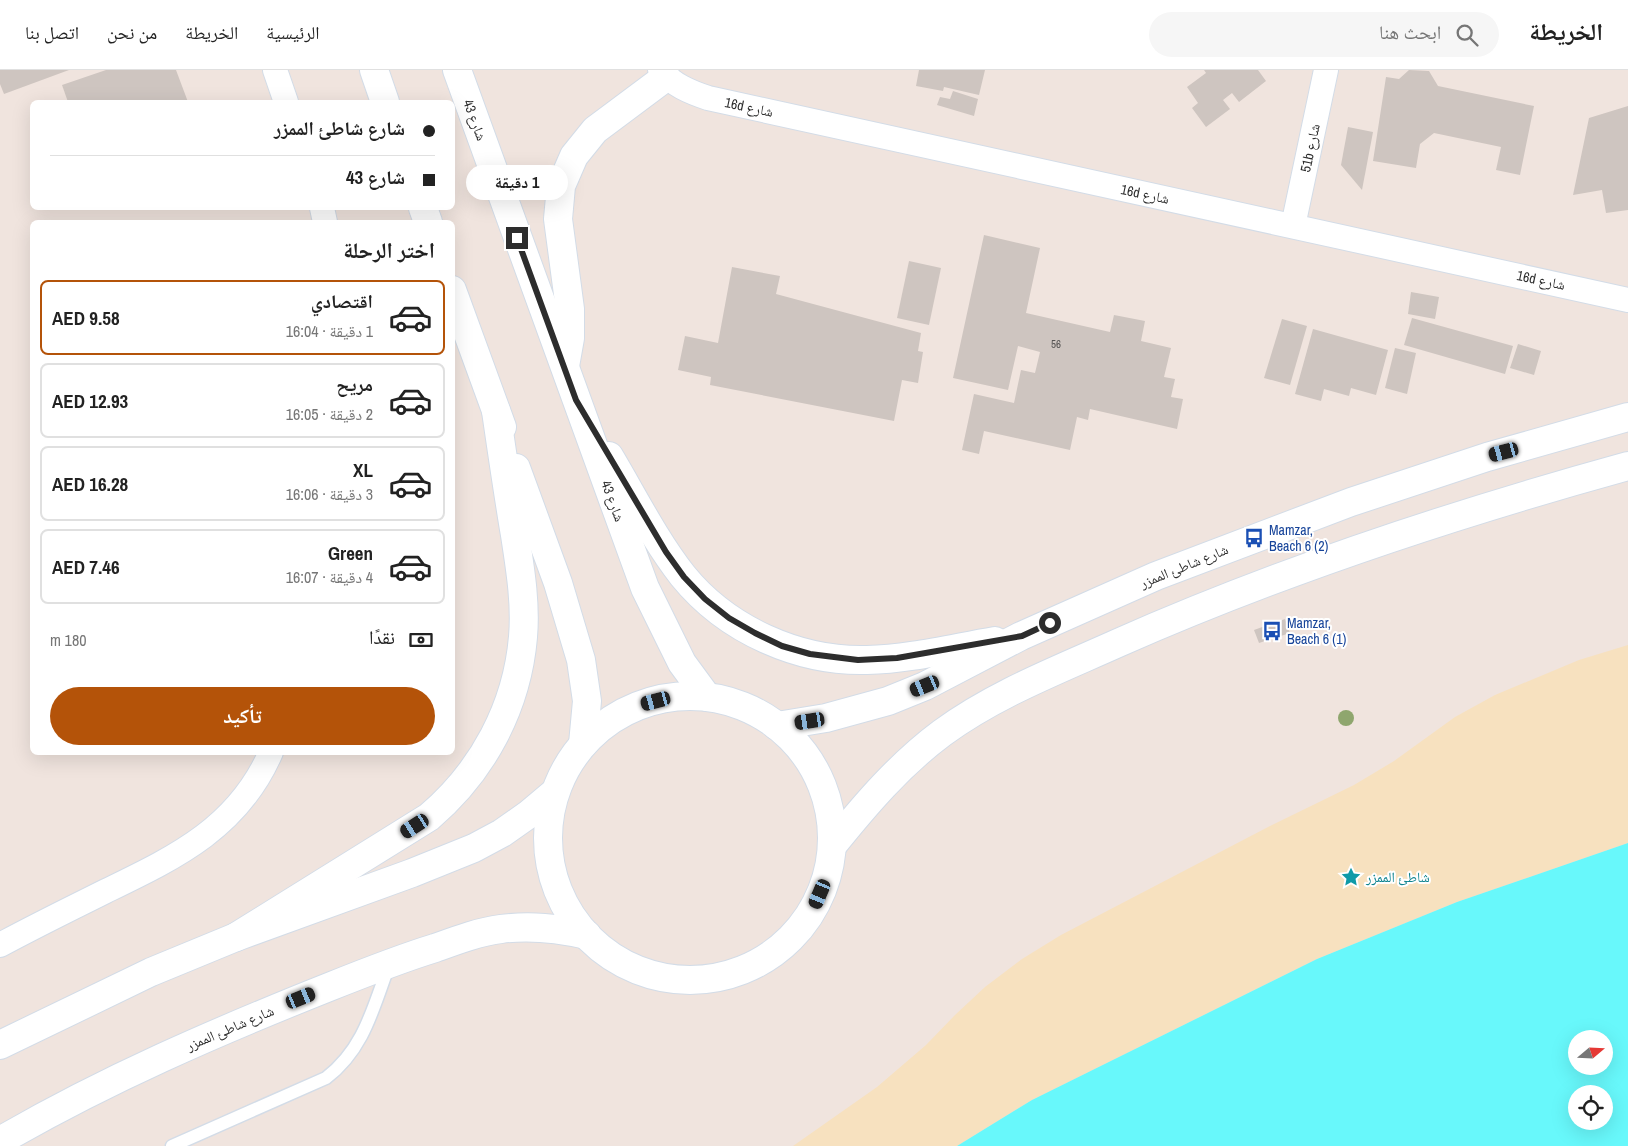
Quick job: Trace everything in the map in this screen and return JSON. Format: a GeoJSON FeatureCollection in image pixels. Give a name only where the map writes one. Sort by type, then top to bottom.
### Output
{"type":"FeatureCollection","features":[{"type":"Feature","properties":{"kind":"main road"},"geometry":{"type":"LineString","coordinates":[[354,70],[380,88]]}},
{"type":"Feature","properties":{"kind":"main road","name":"شارع 43"},"geometry":{"type":"LineString","coordinates":[[457,70],[564,370],[645,588],[682,663],[706,697]]}},
{"type":"Feature","properties":{"kind":"main road"},"geometry":{"type":"LineString","coordinates":[[564,370],[570,338],[570,309],[558,219],[561,186],[574,156],[594,130],[663,74]]}},
{"type":"Feature","properties":{"kind":"main road"},"geometry":{"type":"LineString","coordinates":[[455,298],[561,591],[581,660],[587,701],[583,744]]}},
{"type":"Feature","properties":{"kind":"main road"},"geometry":{"type":"LineString","coordinates":[[576,400],[666,552],[684,577],[729,618],[755,633],[782,646],[810,654],[858,660],[897,658],[1022,636]]}},
{"type":"Feature","properties":{"kind":"main road"},"geometry":{"type":"LineString","coordinates":[[236,937],[429,817],[450,799],[466,780],[495,736],[514,688],[523,636],[522,584],[496,411]]}},
{"type":"Feature","properties":{"kind":"main road","name":"شارع شاطئ الممزر"},"geometry":{"type":"LineString","coordinates":[[777,726],[826,718],[888,701],[925,686],[1022,636],[1173,570],[1351,502],[1487,456],[1628,417]]}},
{"type":"Feature","properties":{"kind":"main road"},"geometry":{"type":"LineString","coordinates":[[832,846],[865,805],[916,754],[956,724],[1005,694],[1165,622],[1370,543],[1519,496],[1628,466]]}},
{"type":"Feature","properties":{"kind":"main road"},"geometry":{"type":"LineString","coordinates":[[672,697],[706,697],[732,702],[756,712],[777,726],[800,749],[818,776],[828,806],[832,846],[827,879],[814,910],[794,936],[769,958],[739,973],[707,980],[674,980],[649,974],[612,956],[587,935],[573,918],[558,889],[549,858],[548,825],[554,793],[566,767],[583,744],[609,721],[639,705],[672,697]]}},
{"type":"Feature","properties":{"kind":"main road"},"geometry":{"type":"LineString","coordinates":[[0,1045],[151,972],[236,937],[428,867],[474,848],[516,824],[554,793]]}},
{"type":"Feature","properties":{"kind":"main road","name":"شارع شاطئ الممزر"},"geometry":{"type":"LineString","coordinates":[[0,1141],[104,1085],[184,1047],[390,962],[466,937],[500,929],[531,926],[555,927],[587,935]]}},
{"type":"Feature","properties":{"kind":"street"},"geometry":{"type":"LineString","coordinates":[[275,70],[285,100]]}},
{"type":"Feature","properties":{"kind":"street","name":"51b شارع"},"geometry":{"type":"LineString","coordinates":[[1293,226],[1326,70]]}},
{"type":"Feature","properties":{"kind":"street","name":"16d شارع"},"geometry":{"type":"LineString","coordinates":[[663,74],[685,90],[708,98],[1628,300]]}},
{"type":"Feature","properties":{"kind":"street"},"geometry":{"type":"LineString","coordinates":[[0,945],[152,868],[200,841],[220,825],[238,806],[254,784],[269,755]]}},
{"type":"Feature","properties":{"kind":"lane"},"geometry":{"type":"LineString","coordinates":[[172,1146],[326,1078],[339,1068],[361,1038],[390,962]]}},
{"type":"Feature","properties":{"kind":"sand","name":"شاطئ الممزر"},"geometry":{"type":"Polygon","coordinates":[[[1628,645],[1628,843],[1457,902],[1317,959],[1032,1100],[957,1146],[793,1146],[877,1087],[926,1045],[985,987],[1022,959],[1061,935],[1270,826],[1354,785],[1394,761],[1455,717],[1495,695],[1579,660],[1628,645]]]}},
{"type":"Feature","properties":{"kind":"water"},"geometry":{"type":"Polygon","coordinates":[[[1628,843],[1628,1146],[957,1146],[1032,1100],[1317,959],[1457,902],[1628,843]]]}},
{"type":"Feature","properties":{"kind":"building"},"geometry":{"type":"Polygon","coordinates":[[[0,70],[69,70],[4,94],[0,84],[0,70]]]}},
{"type":"Feature","properties":{"kind":"building"},"geometry":{"type":"Polygon","coordinates":[[[106,70],[176,70],[187,100],[67,100],[62,85],[106,70]]]}},
{"type":"Feature","properties":{"kind":"building"},"geometry":{"type":"Polygon","coordinates":[[[919,70],[985,70],[979,95],[944,87],[943,91],[916,86],[919,70]]]}},
{"type":"Feature","properties":{"kind":"building"},"geometry":{"type":"Polygon","coordinates":[[[1204,70],[1258,70],[1266,81],[1239,102],[1232,93],[1223,100],[1230,109],[1206,127],[1192,108],[1198,103],[1187,87],[1206,73],[1204,70]]]}},
{"type":"Feature","properties":{"kind":"building"},"geometry":{"type":"Polygon","coordinates":[[[1409,70],[1429,71],[1438,86],[1534,106],[1520,175],[1496,170],[1501,147],[1434,133],[1420,144],[1416,168],[1373,161],[1386,77],[1399,79],[1409,70]]]}},
{"type":"Feature","properties":{"kind":"building"},"geometry":{"type":"Polygon","coordinates":[[[953,91],[978,99],[974,116],[937,105],[940,97],[950,99],[953,91]]]}},
{"type":"Feature","properties":{"kind":"building"},"geometry":{"type":"Polygon","coordinates":[[[1628,106],[1628,210],[1606,213],[1602,190],[1573,195],[1589,118],[1628,106]]]}},
{"type":"Feature","properties":{"kind":"building"},"geometry":{"type":"Polygon","coordinates":[[[1348,127],[1373,132],[1362,190],[1341,165],[1348,127]]]}},
{"type":"Feature","properties":{"kind":"building"},"geometry":{"type":"Polygon","coordinates":[[[984,235],[1040,248],[1026,313],[1110,332],[1114,315],[1145,321],[1141,341],[1171,348],[1164,377],[1175,379],[1171,397],[1183,399],[1177,429],[1090,409],[1088,420],[1077,417],[1070,450],[984,431],[979,454],[962,450],[974,394],[1014,403],[1021,370],[1035,373],[1040,352],[1018,346],[1008,390],[953,378],[984,235]]]}},
{"type":"Feature","properties":{"kind":"building"},"geometry":{"type":"Polygon","coordinates":[[[909,261],[941,268],[929,325],[897,318],[909,261]]]}},
{"type":"Feature","properties":{"kind":"building"},"geometry":{"type":"Polygon","coordinates":[[[732,267],[780,276],[776,294],[921,333],[918,351],[923,352],[918,383],[902,380],[894,421],[710,385],[711,377],[678,370],[685,336],[718,343],[732,267]]]}},
{"type":"Feature","properties":{"kind":"building"},"geometry":{"type":"Polygon","coordinates":[[[1411,292],[1439,297],[1435,319],[1408,314],[1411,292]]]}},
{"type":"Feature","properties":{"kind":"building"},"geometry":{"type":"Polygon","coordinates":[[[1412,318],[1513,346],[1505,374],[1404,345],[1412,318]]]}},
{"type":"Feature","properties":{"kind":"building"},"geometry":{"type":"Polygon","coordinates":[[[1282,319],[1307,326],[1290,385],[1264,378],[1282,319]]]}},
{"type":"Feature","properties":{"kind":"building"},"geometry":{"type":"Polygon","coordinates":[[[1313,329],[1388,350],[1376,395],[1351,388],[1349,396],[1324,389],[1321,401],[1295,394],[1313,329]]]}},
{"type":"Feature","properties":{"kind":"building"},"geometry":{"type":"Polygon","coordinates":[[[1518,344],[1541,351],[1534,375],[1510,368],[1518,344]]]}},
{"type":"Feature","properties":{"kind":"building"},"geometry":{"type":"Polygon","coordinates":[[[1395,348],[1416,353],[1407,394],[1385,388],[1395,348]]]}},
{"type":"Feature","properties":{"kind":"building"},"geometry":{"type":"Polygon","coordinates":[[[1285,619],[1290,633],[1259,643],[1254,630],[1285,619]]]}},
{"type":"Feature","properties":{"kind":"place","name":"Mamzar, Beach 6 (2)"},"geometry":{"type":"Point","coordinates":[1254,538]}},
{"type":"Feature","properties":{"kind":"place","name":"Mamzar, Beach 6 (1)"},"geometry":{"type":"Point","coordinates":[1272,631]}},
{"type":"Feature","properties":{"kind":"place","name":"شاطئ الممزر"},"geometry":{"type":"Point","coordinates":[1351,877]}},
{"type":"Feature","properties":{"kind":"route"},"geometry":{"type":"LineString","coordinates":[[517,238],[576,400],[666,552],[684,577],[705,599],[729,618],[782,646],[810,654],[858,660],[897,658],[1022,636],[1050,623]]}}]}
